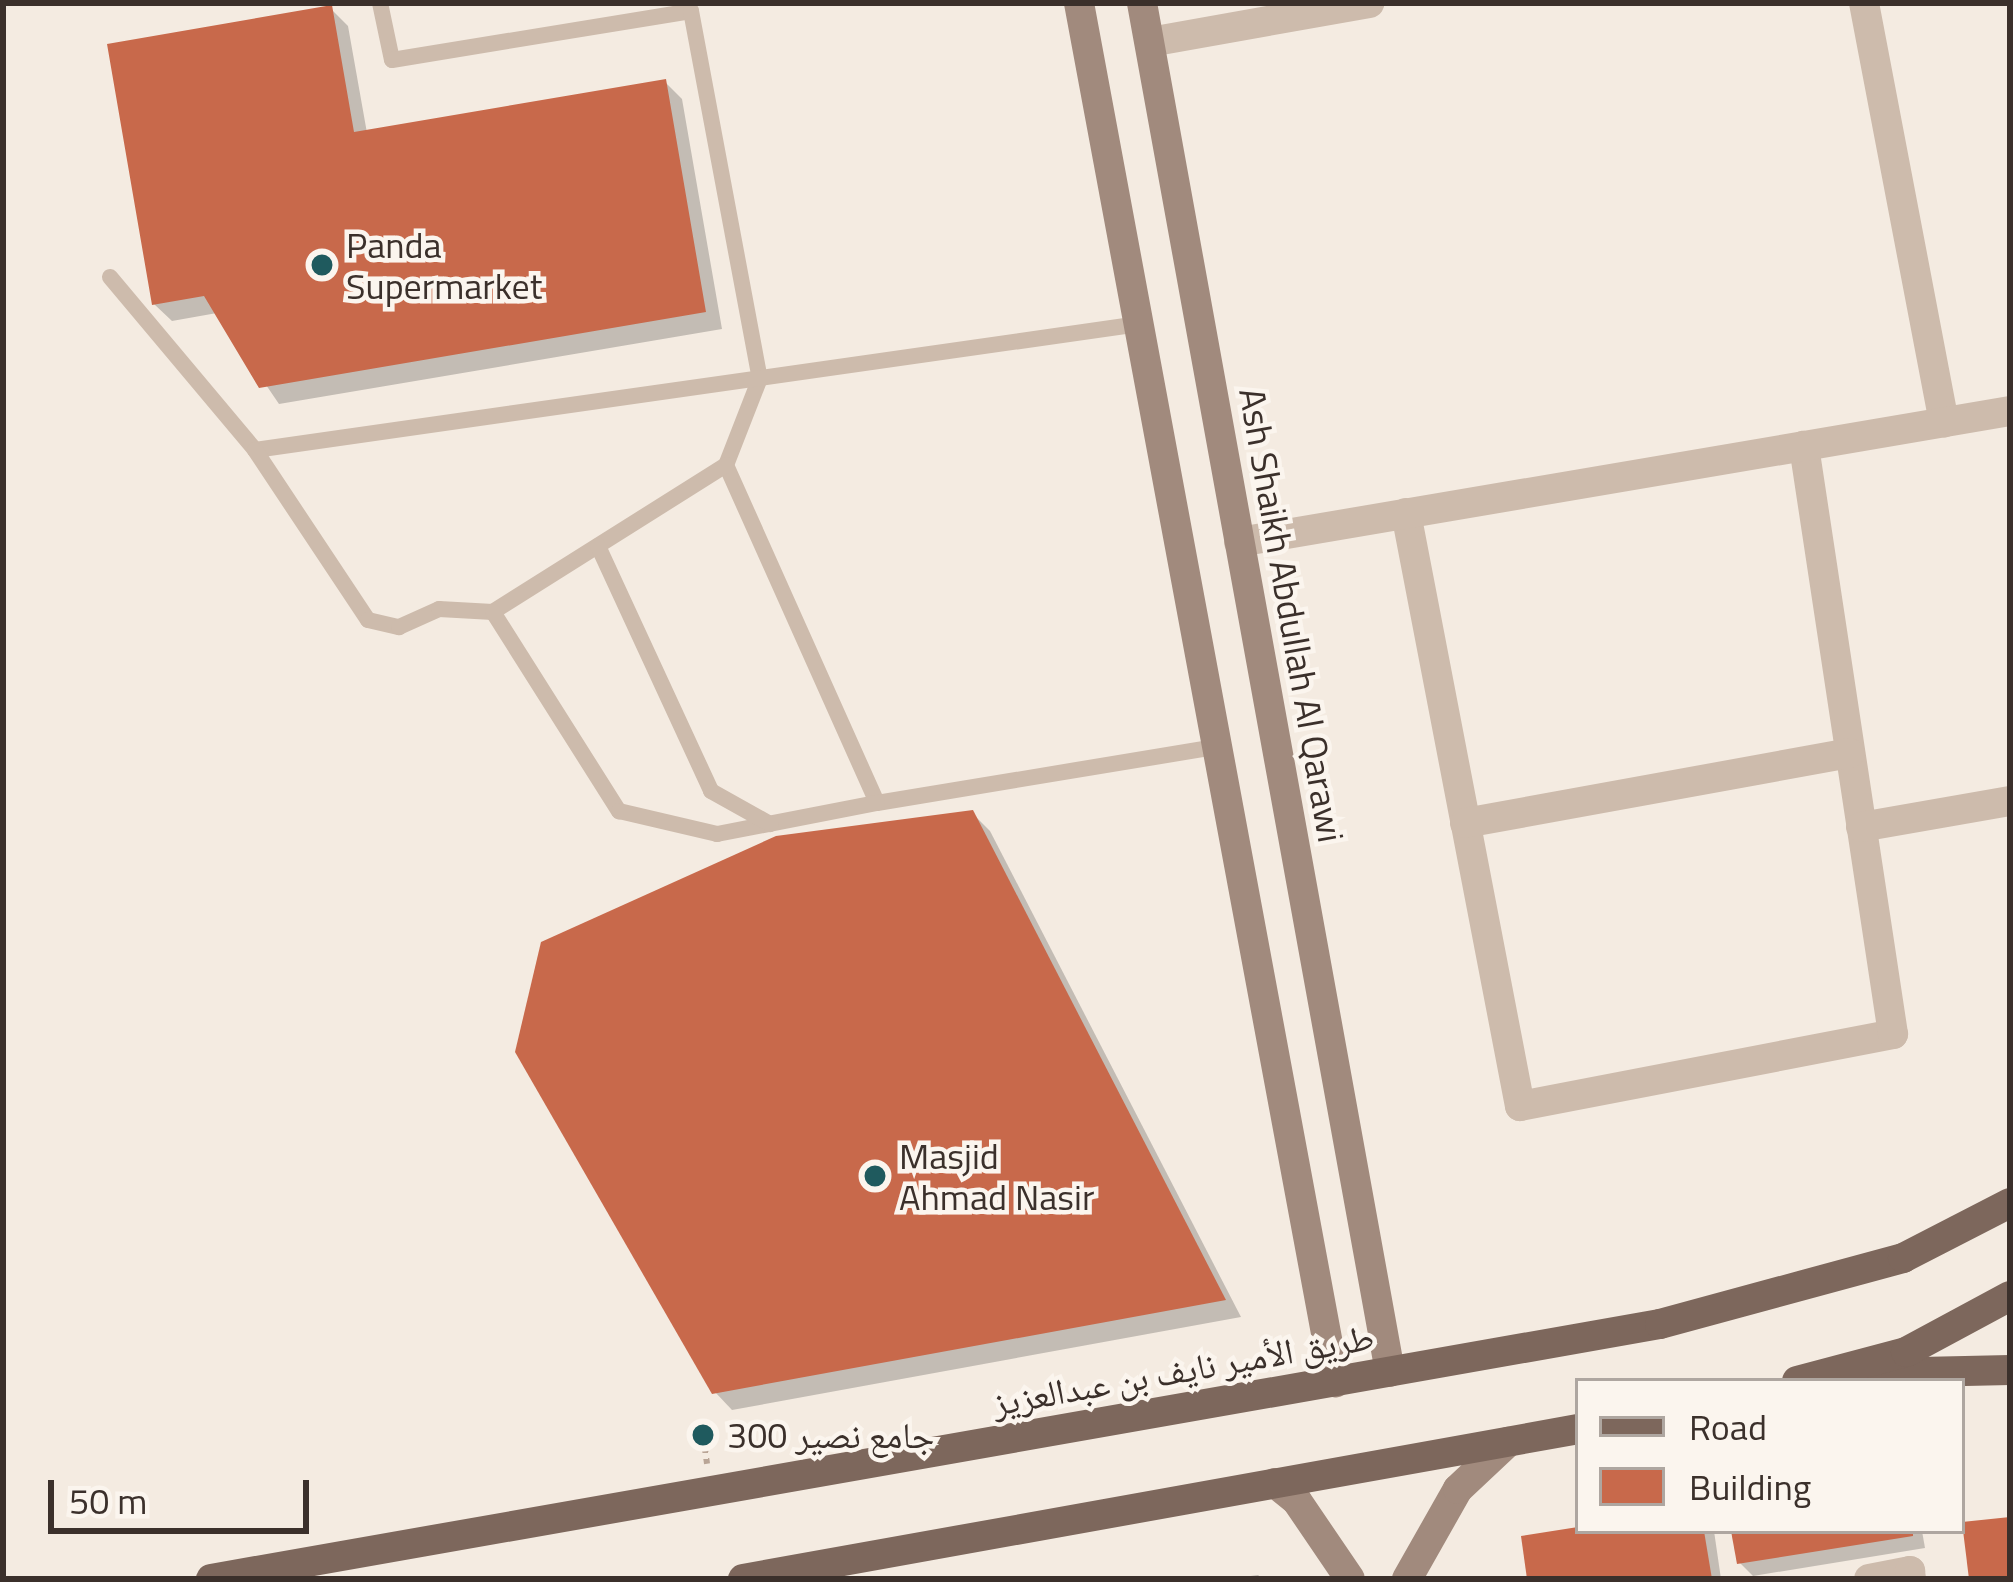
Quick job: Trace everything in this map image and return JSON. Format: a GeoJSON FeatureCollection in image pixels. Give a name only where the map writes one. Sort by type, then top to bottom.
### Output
{"type":"FeatureCollection","features":[{"type":"Feature","properties":{"kind":"main road","name":"طريق الأمير نايف بن عبدالعزيز"},"geometry":{"type":"LineString","coordinates":[[211,1579],[1660,1324],[1903,1258],[2010,1203]]}},
{"type":"Feature","properties":{"kind":"main road"},"geometry":{"type":"LineString","coordinates":[[1809,1378],[1906,1352],[2010,1296]]}},
{"type":"Feature","properties":{"kind":"main road"},"geometry":{"type":"LineString","coordinates":[[1809,1378],[2010,1370]]}},
{"type":"Feature","properties":{"kind":"main road"},"geometry":{"type":"LineString","coordinates":[[742,1579],[1575,1430]]}},
{"type":"Feature","properties":{"kind":"street"},"geometry":{"type":"LineString","coordinates":[[1079,3],[1335,1382]]}},
{"type":"Feature","properties":{"kind":"street","name":"Ash Shaikh Abdullah Al Qarawi"},"geometry":{"type":"LineString","coordinates":[[1142,3],[1390,1372]]}},
{"type":"Feature","properties":{"kind":"street"},"geometry":{"type":"LineString","coordinates":[[1150,42],[1330,6],[1370,3]]}},
{"type":"Feature","properties":{"kind":"street"},"geometry":{"type":"LineString","coordinates":[[1864,3],[1944,422]]}},
{"type":"Feature","properties":{"kind":"street"},"geometry":{"type":"LineString","coordinates":[[1240,542],[2010,411]]}},
{"type":"Feature","properties":{"kind":"street"},"geometry":{"type":"LineString","coordinates":[[1406,513],[1520,1106],[1893,1034],[1804,446]]}},
{"type":"Feature","properties":{"kind":"street"},"geometry":{"type":"LineString","coordinates":[[1466,823],[1850,753]]}},
{"type":"Feature","properties":{"kind":"street"},"geometry":{"type":"LineString","coordinates":[[1862,827],[2010,801]]}},
{"type":"Feature","properties":{"kind":"street"},"geometry":{"type":"LineString","coordinates":[[1407,1579],[1458,1489],[1508,1442]]}},
{"type":"Feature","properties":{"kind":"street"},"geometry":{"type":"LineString","coordinates":[[1275,1484],[1298,1502],[1350,1579]]}},
{"type":"Feature","properties":{"kind":"street"},"geometry":{"type":"LineString","coordinates":[[1869,1579],[1910,1571],[1911,1579]]}},
{"type":"Feature","properties":{"kind":"lane"},"geometry":{"type":"LineString","coordinates":[[110,277],[255,450],[368,620],[399,627],[439,609],[494,612],[726,465],[760,378],[691,11],[392,60],[380,3]]}},
{"type":"Feature","properties":{"kind":"lane"},"geometry":{"type":"LineString","coordinates":[[255,450],[1139,324]]}},
{"type":"Feature","properties":{"kind":"lane"},"geometry":{"type":"LineString","coordinates":[[726,465],[877,802]]}},
{"type":"Feature","properties":{"kind":"lane"},"geometry":{"type":"LineString","coordinates":[[598,546],[711,791],[770,824]]}},
{"type":"Feature","properties":{"kind":"lane"},"geometry":{"type":"LineString","coordinates":[[494,612],[619,811],[717,834],[877,802],[1217,747]]}},
{"type":"Feature","properties":{"kind":"building"},"geometry":{"type":"Polygon","coordinates":[[[332,5],[354,132],[666,79],[706,312],[259,388],[204,296],[152,305],[107,44],[332,5]]]}},
{"type":"Feature","properties":{"kind":"building","name":"Masjid Ahmad Nasir"},"geometry":{"type":"Polygon","coordinates":[[[973,810],[1226,1300],[712,1394],[515,1052],[541,942],[776,836],[973,810]]]}},
{"type":"Feature","properties":{"kind":"building"},"geometry":{"type":"Polygon","coordinates":[[[2010,1517],[2010,1579],[1969,1579],[1965,1522],[2010,1517]]]}},
{"type":"Feature","properties":{"kind":"building"},"geometry":{"type":"Polygon","coordinates":[[[1575,1527],[1575,1534],[1704,1534],[1712,1579],[1527,1579],[1521,1536],[1575,1527]]]}},
{"type":"Feature","properties":{"kind":"building"},"geometry":{"type":"Polygon","coordinates":[[[1732,1534],[1913,1534],[1913,1536],[1737,1564],[1732,1534]]]}},
{"type":"Feature","properties":{"kind":"place","name":"Panda Supermarket"},"geometry":{"type":"Point","coordinates":[322,265]}},
{"type":"Feature","properties":{"kind":"place","name":"Masjid Ahmad Nasir"},"geometry":{"type":"Point","coordinates":[875,1176]}},
{"type":"Feature","properties":{"kind":"place","name":"جامع نصير 300"},"geometry":{"type":"Point","coordinates":[703,1435]}}]}
